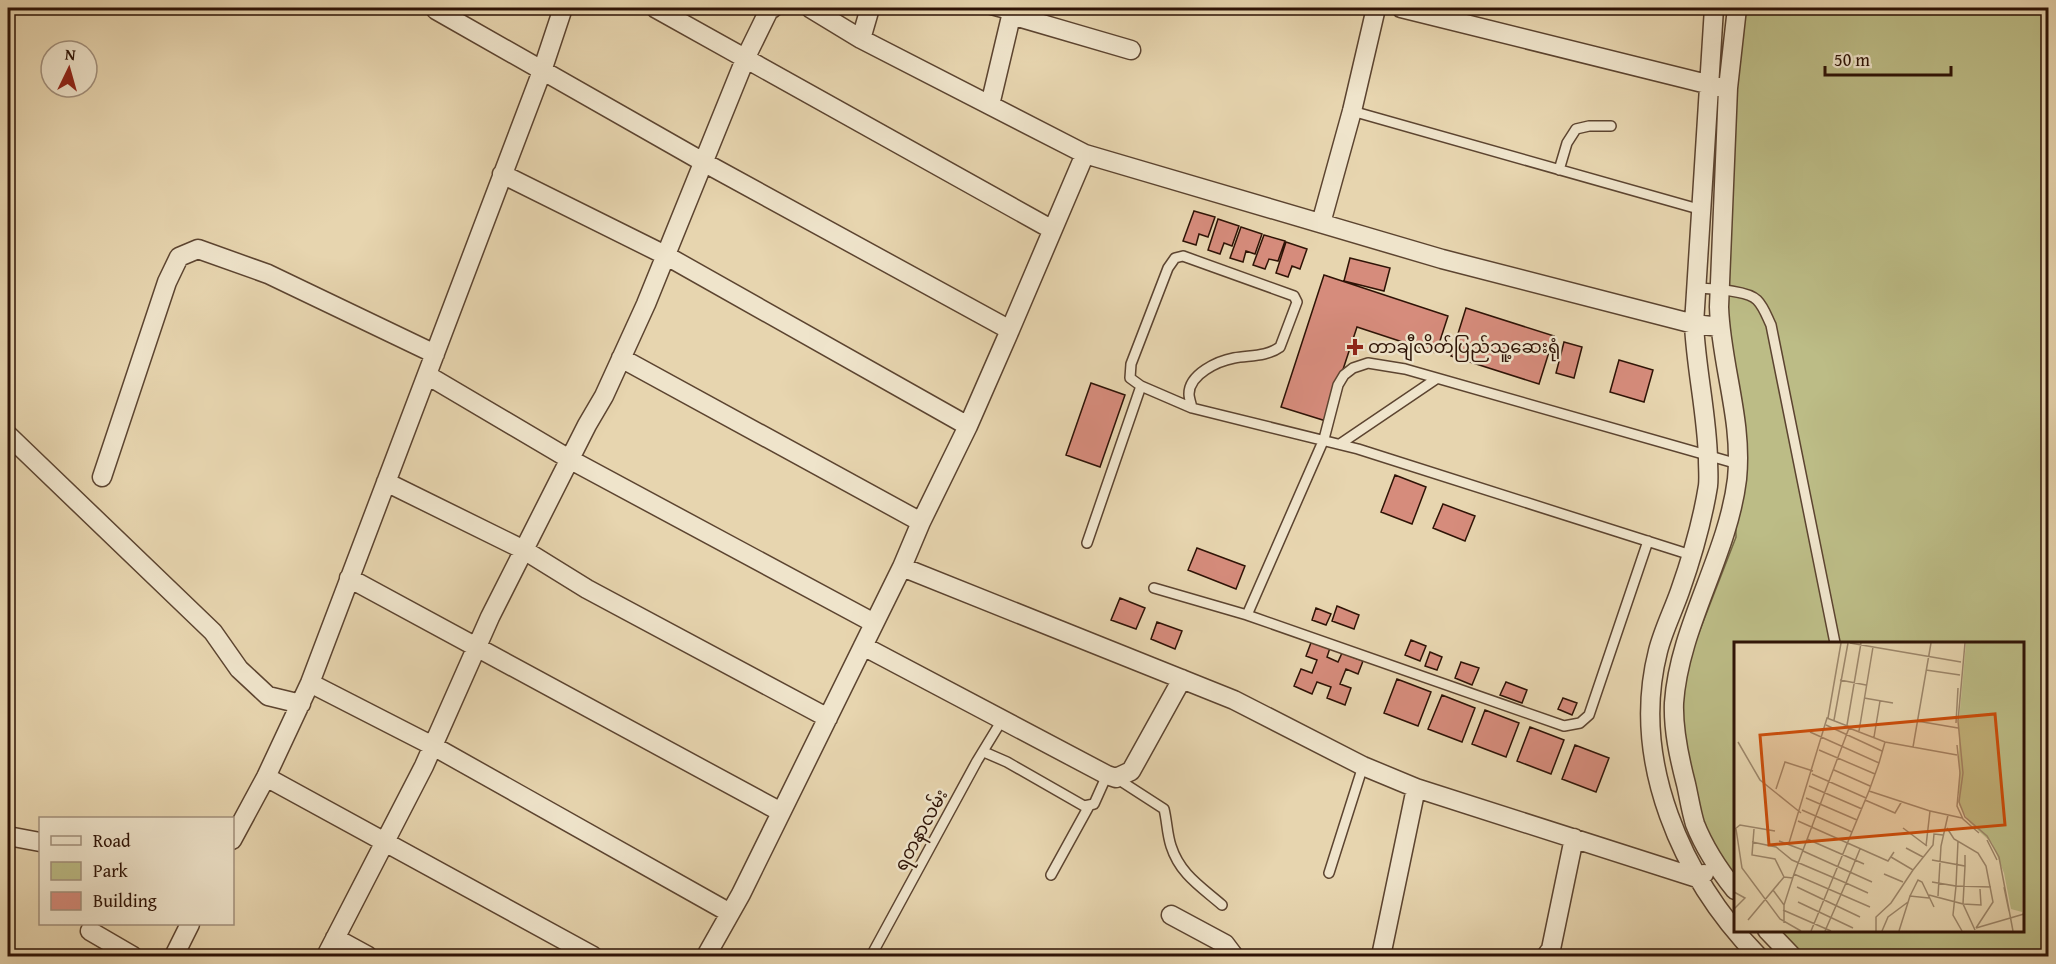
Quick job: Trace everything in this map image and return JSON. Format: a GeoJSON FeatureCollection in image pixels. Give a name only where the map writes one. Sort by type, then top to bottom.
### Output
{"type":"FeatureCollection","features":[{"type":"Feature","properties":{"kind":"street"},"geometry":{"type":"LineString","coordinates":[[234,836],[266,777],[310,683],[542,71],[563,8]]}},
{"type":"Feature","properties":{"kind":"street"},"geometry":{"type":"LineString","coordinates":[[655,8],[1051,229]]}},
{"type":"Feature","properties":{"kind":"street"},"geometry":{"type":"LineString","coordinates":[[326,957],[433,746],[524,550],[604,396],[646,304],[746,57],[769,10],[773,8]]}},
{"type":"Feature","properties":{"kind":"street"},"geometry":{"type":"LineString","coordinates":[[810,8],[861,39],[1085,154],[1442,259],[1694,324],[1720,327]]}},
{"type":"Feature","properties":{"kind":"street"},"geometry":{"type":"LineString","coordinates":[[861,39],[870,8]]}},
{"type":"Feature","properties":{"kind":"street"},"geometry":{"type":"LineString","coordinates":[[1321,223],[1352,111],[1376,8]]}},
{"type":"Feature","properties":{"kind":"street"},"geometry":{"type":"LineString","coordinates":[[1401,8],[1718,87]]}},
{"type":"Feature","properties":{"kind":"street"},"geometry":{"type":"LineString","coordinates":[[1714,8],[1718,87],[1720,327],[1737,425],[1738,464],[1731,513],[1682,659],[1674,702],[1675,734],[1695,824],[1718,867],[1734,889]]}},
{"type":"Feature","properties":{"kind":"street"},"geometry":{"type":"LineString","coordinates":[[1734,928],[1697,878],[1672,825],[1653,764],[1649,700],[1658,650],[1698,538],[1708,483],[1708,430],[1695,350],[1694,324],[1702,210],[1718,87],[1737,8]]}},
{"type":"Feature","properties":{"kind":"street"},"geometry":{"type":"LineString","coordinates":[[436,10],[705,163],[1010,330]]}},
{"type":"Feature","properties":{"kind":"street"},"geometry":{"type":"LineString","coordinates":[[990,105],[1012,11],[1131,50]]}},
{"type":"Feature","properties":{"kind":"street"},"geometry":{"type":"LineString","coordinates":[[705,957],[730,913],[902,567],[921,522],[968,426],[1085,154]]}},
{"type":"Feature","properties":{"kind":"street"},"geometry":{"type":"LineString","coordinates":[[502,174],[665,255],[968,426]]}},
{"type":"Feature","properties":{"kind":"street"},"geometry":{"type":"LineString","coordinates":[[102,477],[167,282],[179,257],[198,249],[268,274],[435,354]]}},
{"type":"Feature","properties":{"kind":"street"},"geometry":{"type":"LineString","coordinates":[[621,358],[921,522]]}},
{"type":"Feature","properties":{"kind":"street"},"geometry":{"type":"LineString","coordinates":[[427,375],[571,460],[874,623]]}},
{"type":"Feature","properties":{"kind":"street"},"geometry":{"type":"LineString","coordinates":[[8,435],[213,632],[239,669],[267,696],[301,704]]}},
{"type":"Feature","properties":{"kind":"street"},"geometry":{"type":"LineString","coordinates":[[386,482],[524,550],[587,589],[828,718]]}},
{"type":"Feature","properties":{"kind":"street"},"geometry":{"type":"LineString","coordinates":[[902,567],[1234,700],[1363,766],[1416,788],[1697,878],[1718,867]]}},
{"type":"Feature","properties":{"kind":"street"},"geometry":{"type":"LineString","coordinates":[[349,578],[781,812]]}},
{"type":"Feature","properties":{"kind":"street"},"geometry":{"type":"LineString","coordinates":[[863,646],[1111,777],[1131,771],[1182,679]]}},
{"type":"Feature","properties":{"kind":"street"},"geometry":{"type":"LineString","coordinates":[[310,683],[433,746],[730,913]]}},
{"type":"Feature","properties":{"kind":"street"},"geometry":{"type":"LineString","coordinates":[[266,777],[593,957]]}},
{"type":"Feature","properties":{"kind":"street"},"geometry":{"type":"LineString","coordinates":[[1381,957],[1416,788]]}},
{"type":"Feature","properties":{"kind":"street"},"geometry":{"type":"LineString","coordinates":[[8,836],[39,843]]}},
{"type":"Feature","properties":{"kind":"street"},"geometry":{"type":"LineString","coordinates":[[1551,954],[1574,838]]}},
{"type":"Feature","properties":{"kind":"street"},"geometry":{"type":"LineString","coordinates":[[1171,915],[1225,944],[1234,957]]}},
{"type":"Feature","properties":{"kind":"street"},"geometry":{"type":"LineString","coordinates":[[174,957],[190,925]]}},
{"type":"Feature","properties":{"kind":"street"},"geometry":{"type":"LineString","coordinates":[[90,931],[133,957]]}},
{"type":"Feature","properties":{"kind":"street"},"geometry":{"type":"LineString","coordinates":[[1736,931],[1758,957]]}},
{"type":"Feature","properties":{"kind":"street"},"geometry":{"type":"LineString","coordinates":[[1768,931],[1792,957]]}},
{"type":"Feature","properties":{"kind":"street"},"geometry":{"type":"LineString","coordinates":[[335,938],[368,957]]}},
{"type":"Feature","properties":{"kind":"lane"},"geometry":{"type":"LineString","coordinates":[[985,8],[1012,11]]}},
{"type":"Feature","properties":{"kind":"lane"},"geometry":{"type":"LineString","coordinates":[[1352,111],[1702,210]]}},
{"type":"Feature","properties":{"kind":"lane"},"geometry":{"type":"LineString","coordinates":[[1559,170],[1567,143],[1576,129],[1589,126],[1611,126]]}},
{"type":"Feature","properties":{"kind":"lane"},"geometry":{"type":"LineString","coordinates":[[1192,408],[1189,394],[1192,381],[1207,369],[1233,358],[1265,354],[1280,347],[1297,302],[1294,296],[1183,256],[1175,258],[1168,268],[1131,364],[1130,378],[1141,386],[1192,408],[1324,439],[1691,555]]}},
{"type":"Feature","properties":{"kind":"lane"},"geometry":{"type":"LineString","coordinates":[[1697,288],[1720,290],[1756,298],[1771,325],[1834,642]]}},
{"type":"Feature","properties":{"kind":"lane"},"geometry":{"type":"LineString","coordinates":[[1247,615],[1324,439],[1338,385],[1344,375],[1353,368],[1368,363],[1405,369],[1738,464]]}},
{"type":"Feature","properties":{"kind":"lane"},"geometry":{"type":"LineString","coordinates":[[1340,444],[1436,378]]}},
{"type":"Feature","properties":{"kind":"lane"},"geometry":{"type":"LineString","coordinates":[[1087,543],[1141,386]]}},
{"type":"Feature","properties":{"kind":"lane"},"geometry":{"type":"LineString","coordinates":[[1154,588],[1247,615],[1564,726],[1580,723],[1588,715],[1648,541]]}},
{"type":"Feature","properties":{"kind":"lane","name":"ရတနာလမ်း"},"geometry":{"type":"LineString","coordinates":[[871,957],[977,761],[1002,720]]}},
{"type":"Feature","properties":{"kind":"lane"},"geometry":{"type":"LineString","coordinates":[[984,752],[1007,762],[1084,806],[1094,804],[1111,777],[1164,809],[1170,844],[1181,870],[1222,905]]}},
{"type":"Feature","properties":{"kind":"lane"},"geometry":{"type":"LineString","coordinates":[[1329,873],[1363,766]]}},
{"type":"Feature","properties":{"kind":"lane"},"geometry":{"type":"LineString","coordinates":[[1051,875],[1089,806]]}},
{"type":"Feature","properties":{"kind":"green space"},"geometry":{"type":"Polygon","coordinates":[[[1743,8],[2048,8],[2048,956],[1792,956],[1768,931],[2023,931],[2023,642],[1734,642],[1734,885],[1707,846],[1675,754],[1679,684],[1736,537],[1734,443],[1721,273],[1743,8]]]}},
{"type":"Feature","properties":{"kind":"building"},"geometry":{"type":"Polygon","coordinates":[[[1194,211],[1215,217],[1208,237],[1199,234],[1196,245],[1183,241],[1194,211]]]}},
{"type":"Feature","properties":{"kind":"building"},"geometry":{"type":"Polygon","coordinates":[[[1218,219],[1239,226],[1232,246],[1224,243],[1220,254],[1208,250],[1218,219]]]}},
{"type":"Feature","properties":{"kind":"building"},"geometry":{"type":"Polygon","coordinates":[[[1241,227],[1262,234],[1255,254],[1246,251],[1243,262],[1230,258],[1241,227]]]}},
{"type":"Feature","properties":{"kind":"building"},"geometry":{"type":"Polygon","coordinates":[[[1264,235],[1285,241],[1278,261],[1269,259],[1265,269],[1253,265],[1264,235]]]}},
{"type":"Feature","properties":{"kind":"building"},"geometry":{"type":"Polygon","coordinates":[[[1286,242],[1307,249],[1300,269],[1292,266],[1288,277],[1276,273],[1286,242]]]}},
{"type":"Feature","properties":{"kind":"building"},"geometry":{"type":"Polygon","coordinates":[[[1350,258],[1390,268],[1384,291],[1344,281],[1350,258]]]}},
{"type":"Feature","properties":{"kind":"building"},"geometry":{"type":"Polygon","coordinates":[[[1324,275],[1448,316],[1436,353],[1357,327],[1326,421],[1281,407],[1324,275]]]}},
{"type":"Feature","properties":{"kind":"building"},"geometry":{"type":"Polygon","coordinates":[[[1466,308],[1554,336],[1539,384],[1451,356],[1466,308]]]}},
{"type":"Feature","properties":{"kind":"building"},"geometry":{"type":"Polygon","coordinates":[[[1564,342],[1582,347],[1574,378],[1556,373],[1564,342]]]}},
{"type":"Feature","properties":{"kind":"building"},"geometry":{"type":"Polygon","coordinates":[[[1619,360],[1653,370],[1644,402],[1610,392],[1619,360]]]}},
{"type":"Feature","properties":{"kind":"building"},"geometry":{"type":"Polygon","coordinates":[[[1091,383],[1125,395],[1100,467],[1066,455],[1091,383]]]}},
{"type":"Feature","properties":{"kind":"building"},"geometry":{"type":"Polygon","coordinates":[[[1395,475],[1426,487],[1412,524],[1381,512],[1395,475]]]}},
{"type":"Feature","properties":{"kind":"building"},"geometry":{"type":"Polygon","coordinates":[[[1443,504],[1475,516],[1465,541],[1433,528],[1443,504]]]}},
{"type":"Feature","properties":{"kind":"building"},"geometry":{"type":"Polygon","coordinates":[[[1197,548],[1245,566],[1236,589],[1188,570],[1197,548]]]}},
{"type":"Feature","properties":{"kind":"building"},"geometry":{"type":"Polygon","coordinates":[[[1120,598],[1145,608],[1136,629],[1111,620],[1120,598]]]}},
{"type":"Feature","properties":{"kind":"building"},"geometry":{"type":"Polygon","coordinates":[[[1337,606],[1359,615],[1354,629],[1332,621],[1337,606]]]}},
{"type":"Feature","properties":{"kind":"building"},"geometry":{"type":"Polygon","coordinates":[[[1316,608],[1331,614],[1326,625],[1312,620],[1316,608]]]}},
{"type":"Feature","properties":{"kind":"building"},"geometry":{"type":"Polygon","coordinates":[[[1157,622],[1182,631],[1175,649],[1151,639],[1157,622]]]}},
{"type":"Feature","properties":{"kind":"building"},"geometry":{"type":"Polygon","coordinates":[[[1312,640],[1330,648],[1327,657],[1338,662],[1342,653],[1363,661],[1358,674],[1346,669],[1340,684],[1351,688],[1345,705],[1327,698],[1331,687],[1317,682],[1312,694],[1294,686],[1301,669],[1312,673],[1317,660],[1306,656],[1312,640]]]}},
{"type":"Feature","properties":{"kind":"building"},"geometry":{"type":"Polygon","coordinates":[[[1411,640],[1426,646],[1420,661],[1405,655],[1411,640]]]}},
{"type":"Feature","properties":{"kind":"building"},"geometry":{"type":"Polygon","coordinates":[[[1430,652],[1442,657],[1437,670],[1425,666],[1430,652]]]}},
{"type":"Feature","properties":{"kind":"building"},"geometry":{"type":"Polygon","coordinates":[[[1461,662],[1479,668],[1472,685],[1455,678],[1461,662]]]}},
{"type":"Feature","properties":{"kind":"building"},"geometry":{"type":"Polygon","coordinates":[[[1397,679],[1431,692],[1418,726],[1384,713],[1397,679]]]}},
{"type":"Feature","properties":{"kind":"building"},"geometry":{"type":"Polygon","coordinates":[[[1506,682],[1527,690],[1522,703],[1500,695],[1506,682]]]}},
{"type":"Feature","properties":{"kind":"building"},"geometry":{"type":"Polygon","coordinates":[[[1442,695],[1475,708],[1462,742],[1428,729],[1442,695]]]}},
{"type":"Feature","properties":{"kind":"building"},"geometry":{"type":"Polygon","coordinates":[[[1563,698],[1577,703],[1572,715],[1558,709],[1563,698]]]}},
{"type":"Feature","properties":{"kind":"building"},"geometry":{"type":"Polygon","coordinates":[[[1485,710],[1519,723],[1506,757],[1472,744],[1485,710]]]}},
{"type":"Feature","properties":{"kind":"building"},"geometry":{"type":"Polygon","coordinates":[[[1530,727],[1564,740],[1551,774],[1517,761],[1530,727]]]}},
{"type":"Feature","properties":{"kind":"building"},"geometry":{"type":"Polygon","coordinates":[[[1575,745],[1609,758],[1596,792],[1562,779],[1575,745]]]}},
{"type":"Feature","properties":{"kind":"place","name":"တာချီလိတ်ပြည်သူ့ဆေးရုံ"},"geometry":{"type":"Point","coordinates":[1355,347]}}]}
